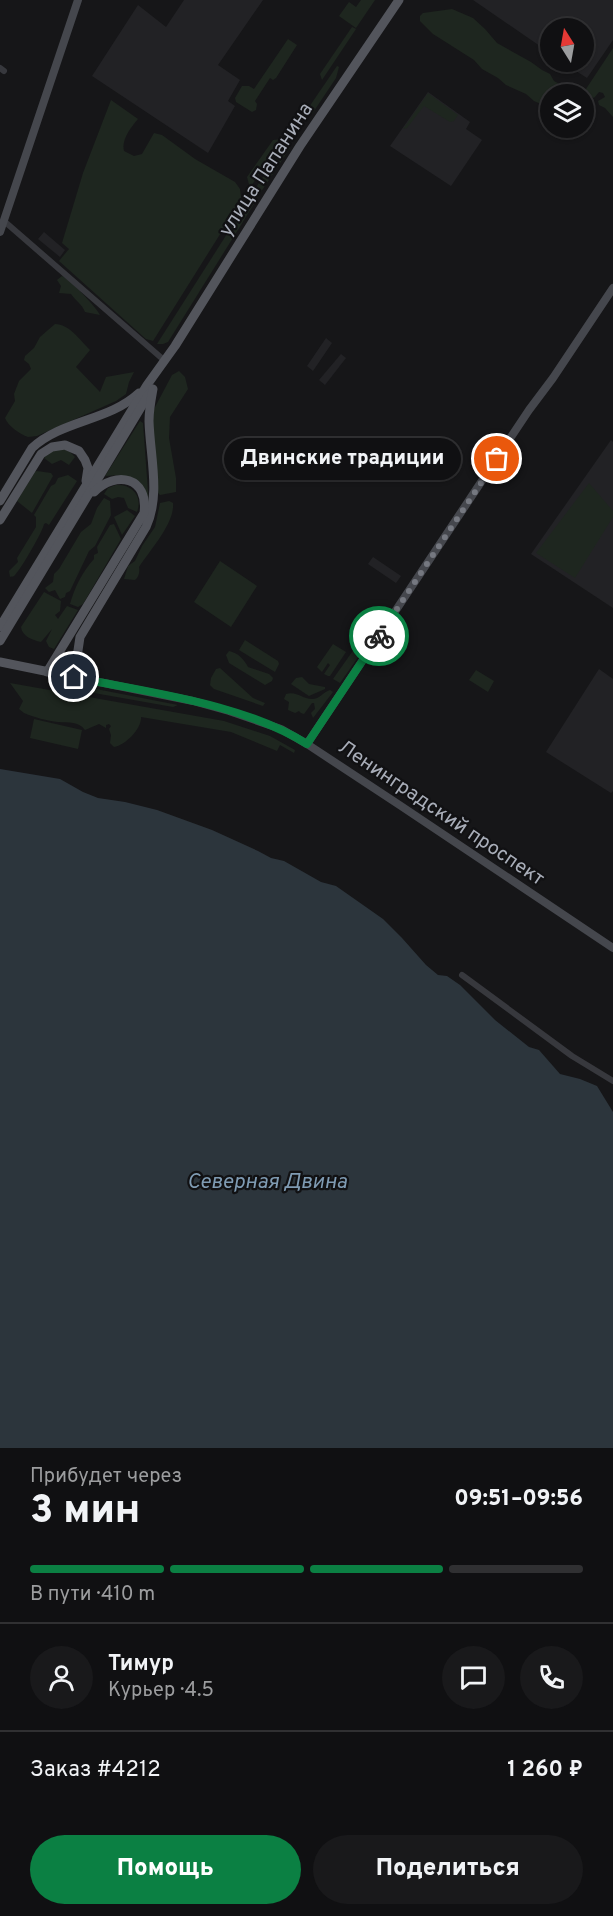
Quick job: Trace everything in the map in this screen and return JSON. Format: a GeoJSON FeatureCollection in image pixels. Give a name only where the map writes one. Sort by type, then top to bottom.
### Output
{"type":"FeatureCollection","features":[{"type":"Feature","properties":{"kind":"main road","name":"улица Папанина"},"geometry":{"type":"LineString","coordinates":[[31,583],[261,206],[399,0]]}},
{"type":"Feature","properties":{"kind":"main road"},"geometry":{"type":"LineString","coordinates":[[0,501],[38,442],[129,403],[150,387]]}},
{"type":"Feature","properties":{"kind":"main road"},"geometry":{"type":"LineString","coordinates":[[74,677],[80,638],[152,513],[154,500],[149,421],[150,387]]}},
{"type":"Feature","properties":{"kind":"main road"},"geometry":{"type":"LineString","coordinates":[[0,520],[41,454],[52,447],[65,444],[72,446],[85,460],[88,468],[84,496]]}},
{"type":"Feature","properties":{"kind":"main road"},"geometry":{"type":"LineString","coordinates":[[47,672],[144,513],[145,503],[142,492],[137,484],[128,480],[111,480],[84,496]]}},
{"type":"Feature","properties":{"kind":"main road"},"geometry":{"type":"LineString","coordinates":[[0,627],[31,583]]}},
{"type":"Feature","properties":{"kind":"main road"},"geometry":{"type":"LineString","coordinates":[[0,641],[31,583]]}},
{"type":"Feature","properties":{"kind":"main road","name":"Ленинградский проспект"},"geometry":{"type":"LineString","coordinates":[[0,662],[74,677]]}},
{"type":"Feature","properties":{"kind":"street"},"geometry":{"type":"LineString","coordinates":[[0,232],[4,221],[3,209],[78,0]]}},
{"type":"Feature","properties":{"kind":"street"},"geometry":{"type":"LineString","coordinates":[[4,221],[165,361]]}},
{"type":"Feature","properties":{"kind":"street"},"geometry":{"type":"LineString","coordinates":[[307,744],[613,288]]}},
{"type":"Feature","properties":{"kind":"street","name":"Ленинградский проспект"},"geometry":{"type":"LineString","coordinates":[[74,677],[193,701],[273,726],[307,744],[613,948]]}},
{"type":"Feature","properties":{"kind":"street"},"geometry":{"type":"LineString","coordinates":[[462,975],[572,1056],[613,1081]]}},
{"type":"Feature","properties":{"kind":"shaded area"},"geometry":{"type":"Polygon","coordinates":[[[184,0],[263,0],[218,65],[240,80],[228,101],[235,106],[208,153],[92,76],[138,5],[166,27],[184,0]]]}},
{"type":"Feature","properties":{"kind":"shaded area"},"geometry":{"type":"Polygon","coordinates":[[[361,0],[375,0],[356,28],[339,16],[349,2],[356,7],[361,0]]]}},
{"type":"Feature","properties":{"kind":"shaded area"},"geometry":{"type":"Polygon","coordinates":[[[473,0],[613,0],[613,40],[594,68],[594,18],[540,18],[540,46],[473,0]]]}},
{"type":"Feature","properties":{"kind":"shaded area"},"geometry":{"type":"Polygon","coordinates":[[[452,9],[473,18],[497,43],[531,62],[540,69],[540,72],[550,74],[554,81],[559,84],[540,84],[540,104],[534,101],[526,94],[506,85],[482,69],[474,60],[433,34],[420,21],[423,13],[452,9]]]}},
{"type":"Feature","properties":{"kind":"shaded area"},"geometry":{"type":"Polygon","coordinates":[[[352,27],[356,29],[322,80],[320,74],[352,27]]]}},
{"type":"Feature","properties":{"kind":"shaded area"},"geometry":{"type":"Polygon","coordinates":[[[288,39],[297,45],[276,78],[273,80],[270,78],[255,101],[256,110],[252,112],[236,102],[235,98],[242,86],[254,89],[288,39]]]}},
{"type":"Feature","properties":{"kind":"shaded area"},"geometry":{"type":"Polygon","coordinates":[[[613,48],[613,117],[599,105],[598,101],[605,97],[603,93],[599,92],[594,98],[594,84],[589,84],[613,48]]]}},
{"type":"Feature","properties":{"kind":"shaded area"},"geometry":{"type":"Polygon","coordinates":[[[337,66],[339,67],[336,78],[312,114],[307,110],[337,66]]]}},
{"type":"Feature","properties":{"kind":"shaded area"},"geometry":{"type":"Polygon","coordinates":[[[578,72],[591,72],[587,78],[578,72]]]}},
{"type":"Feature","properties":{"kind":"shaded area"},"geometry":{"type":"Polygon","coordinates":[[[428,92],[470,122],[466,129],[482,140],[451,186],[390,146],[428,92]]]}},
{"type":"Feature","properties":{"kind":"shaded area"},"geometry":{"type":"Polygon","coordinates":[[[428,93],[458,115],[454,121],[450,122],[424,106],[407,128],[403,129],[428,93]]]}},
{"type":"Feature","properties":{"kind":"shaded area"},"geometry":{"type":"Polygon","coordinates":[[[111,100],[138,119],[125,138],[124,151],[134,156],[142,154],[154,133],[162,135],[195,159],[235,182],[240,189],[239,204],[153,341],[146,339],[59,261],[69,249],[62,243],[83,173],[111,100]]]}},
{"type":"Feature","properties":{"kind":"shaded area"},"geometry":{"type":"Polygon","coordinates":[[[282,139],[250,188],[247,177],[273,140],[282,139]]]}},
{"type":"Feature","properties":{"kind":"shaded area"},"geometry":{"type":"Polygon","coordinates":[[[286,141],[290,148],[255,201],[253,192],[286,141]]]}},
{"type":"Feature","properties":{"kind":"shaded area"},"geometry":{"type":"Polygon","coordinates":[[[246,204],[254,204],[168,342],[157,344],[246,204]]]}},
{"type":"Feature","properties":{"kind":"shaded area"},"geometry":{"type":"Polygon","coordinates":[[[44,232],[65,250],[60,257],[38,239],[44,232]]]}},
{"type":"Feature","properties":{"kind":"shaded area"},"geometry":{"type":"Polygon","coordinates":[[[62,276],[82,293],[100,315],[85,312],[71,294],[59,293],[61,286],[57,280],[62,276]]]}},
{"type":"Feature","properties":{"kind":"shaded area"},"geometry":{"type":"Polygon","coordinates":[[[55,324],[70,330],[90,350],[76,367],[100,392],[106,377],[134,372],[126,394],[116,401],[37,436],[28,437],[21,434],[5,418],[15,401],[14,394],[19,381],[31,369],[24,360],[25,356],[34,348],[40,337],[55,324]]]}},
{"type":"Feature","properties":{"kind":"shaded area"},"geometry":{"type":"Polygon","coordinates":[[[326,338],[332,343],[313,371],[307,366],[326,338]]]}},
{"type":"Feature","properties":{"kind":"shaded area"},"geometry":{"type":"Polygon","coordinates":[[[341,354],[346,358],[325,385],[319,380],[341,354]]]}},
{"type":"Feature","properties":{"kind":"shaded area"},"geometry":{"type":"Polygon","coordinates":[[[179,371],[185,377],[188,389],[170,417],[169,438],[176,492],[160,495],[152,421],[154,409],[172,375],[179,371]]]}},
{"type":"Feature","properties":{"kind":"shaded area"},"geometry":{"type":"Polygon","coordinates":[[[140,421],[143,423],[149,505],[148,499],[121,475],[105,476],[140,421]]]}},
{"type":"Feature","properties":{"kind":"shaded area"},"geometry":{"type":"Polygon","coordinates":[[[611,440],[613,442],[613,608],[531,554],[611,440]]]}},
{"type":"Feature","properties":{"kind":"shaded area"},"geometry":{"type":"Polygon","coordinates":[[[64,449],[75,457],[69,465],[61,460],[52,464],[44,458],[49,451],[64,449]]]}},
{"type":"Feature","properties":{"kind":"shaded area"},"geometry":{"type":"Polygon","coordinates":[[[37,471],[51,473],[53,476],[32,513],[17,501],[37,471]]]}},
{"type":"Feature","properties":{"kind":"shaded area"},"geometry":{"type":"Polygon","coordinates":[[[68,475],[77,481],[49,525],[44,524],[21,567],[14,576],[10,577],[9,571],[18,562],[17,558],[36,527],[34,515],[51,486],[58,478],[68,475]]]}},
{"type":"Feature","properties":{"kind":"shaded area"},"geometry":{"type":"Polygon","coordinates":[[[589,483],[613,511],[613,517],[575,578],[536,553],[589,483]]]}},
{"type":"Feature","properties":{"kind":"shaded area"},"geometry":{"type":"Polygon","coordinates":[[[122,485],[135,492],[138,501],[137,512],[128,508],[124,498],[112,499],[104,494],[108,488],[122,485]]]}},
{"type":"Feature","properties":{"kind":"shaded area"},"geometry":{"type":"Polygon","coordinates":[[[104,498],[110,501],[111,515],[95,546],[89,551],[70,591],[60,599],[55,590],[49,592],[45,588],[53,582],[54,574],[81,532],[91,524],[104,498]]]}},
{"type":"Feature","properties":{"kind":"shaded area"},"geometry":{"type":"Polygon","coordinates":[[[169,501],[173,503],[173,511],[166,528],[139,567],[135,580],[124,579],[128,566],[135,561],[155,527],[160,503],[169,501]]]}},
{"type":"Feature","properties":{"kind":"shaded area"},"geometry":{"type":"Polygon","coordinates":[[[127,510],[135,516],[122,535],[114,517],[127,510]]]}},
{"type":"Feature","properties":{"kind":"shaded area"},"geometry":{"type":"Polygon","coordinates":[[[114,524],[121,539],[83,604],[78,607],[70,604],[79,581],[94,559],[94,555],[98,553],[97,547],[110,525],[114,524]]]}},
{"type":"Feature","properties":{"kind":"shaded area"},"geometry":{"type":"Polygon","coordinates":[[[373,557],[401,576],[396,583],[368,564],[373,557]]]}},
{"type":"Feature","properties":{"kind":"shaded area"},"geometry":{"type":"Polygon","coordinates":[[[220,561],[257,586],[231,627],[194,602],[220,561]]]}},
{"type":"Feature","properties":{"kind":"shaded area"},"geometry":{"type":"Polygon","coordinates":[[[44,592],[61,601],[60,611],[55,615],[58,619],[67,606],[78,610],[54,649],[49,647],[46,641],[52,629],[41,642],[25,635],[21,627],[44,592]]]}},
{"type":"Feature","properties":{"kind":"shaded area"},"geometry":{"type":"Polygon","coordinates":[[[358,637],[368,643],[340,683],[333,679],[357,645],[352,642],[358,637]]]}},
{"type":"Feature","properties":{"kind":"shaded area"},"geometry":{"type":"Polygon","coordinates":[[[245,640],[278,661],[275,672],[239,650],[245,640]]]}},
{"type":"Feature","properties":{"kind":"shaded area"},"geometry":{"type":"Polygon","coordinates":[[[333,644],[346,652],[328,676],[324,674],[330,665],[328,663],[322,672],[317,667],[333,644]]]}},
{"type":"Feature","properties":{"kind":"shaded area"},"geometry":{"type":"Polygon","coordinates":[[[229,651],[245,661],[248,667],[269,674],[273,678],[272,681],[265,685],[229,663],[226,655],[229,651]]]}},
{"type":"Feature","properties":{"kind":"shaded area"},"geometry":{"type":"Polygon","coordinates":[[[220,668],[253,698],[265,703],[263,706],[214,689],[210,685],[211,678],[216,669],[220,668]]]}},
{"type":"Feature","properties":{"kind":"shaded area"},"geometry":{"type":"Polygon","coordinates":[[[599,669],[613,679],[613,791],[611,793],[546,752],[599,669]]]}},
{"type":"Feature","properties":{"kind":"shaded area"},"geometry":{"type":"Polygon","coordinates":[[[476,670],[494,681],[488,692],[469,680],[476,670]]]}},
{"type":"Feature","properties":{"kind":"shaded area"},"geometry":{"type":"Polygon","coordinates":[[[302,677],[309,684],[325,687],[325,689],[309,696],[291,684],[296,678],[302,677]]]}},
{"type":"Feature","properties":{"kind":"shaded area"},"geometry":{"type":"Polygon","coordinates":[[[50,680],[178,705],[173,707],[49,685],[50,680]]]}},
{"type":"Feature","properties":{"kind":"shaded area"},"geometry":{"type":"Polygon","coordinates":[[[10,683],[224,721],[270,736],[295,750],[294,753],[280,745],[277,751],[231,732],[141,717],[139,726],[132,735],[119,746],[114,747],[110,743],[109,729],[111,726],[109,724],[106,728],[99,724],[85,730],[76,724],[50,721],[24,713],[19,709],[23,701],[10,683]]]}},
{"type":"Feature","properties":{"kind":"shaded area"},"geometry":{"type":"Polygon","coordinates":[[[330,690],[333,692],[313,718],[311,713],[315,709],[314,703],[304,714],[299,711],[295,713],[288,710],[289,702],[284,699],[286,694],[290,693],[315,699],[330,690]]]}},
{"type":"Feature","properties":{"kind":"shaded area"},"geometry":{"type":"Polygon","coordinates":[[[34,719],[82,730],[78,749],[30,738],[34,719]]]}},
{"type":"Feature","properties":{"kind":"water","name":"Северная Двина"},"geometry":{"type":"Polygon","coordinates":[[[0,769],[60,779],[98,798],[157,810],[212,830],[271,858],[284,861],[321,882],[336,886],[383,919],[426,965],[438,975],[447,976],[460,985],[495,1020],[529,1047],[539,1050],[560,1074],[597,1086],[613,1112],[613,1448],[0,1448],[0,769]]]}},
{"type":"Feature","properties":{"kind":"way so far"},"geometry":{"type":"LineString","coordinates":[[379,636],[497,459]]}},
{"type":"Feature","properties":{"kind":"place","name":"Двинские традиции"},"geometry":{"type":"Point","coordinates":[497,459]}},
{"type":"Feature","properties":{"kind":"route"},"geometry":{"type":"LineString","coordinates":[[74,677],[193,701],[229,711],[280,729],[307,744],[379,636]]}}]}
